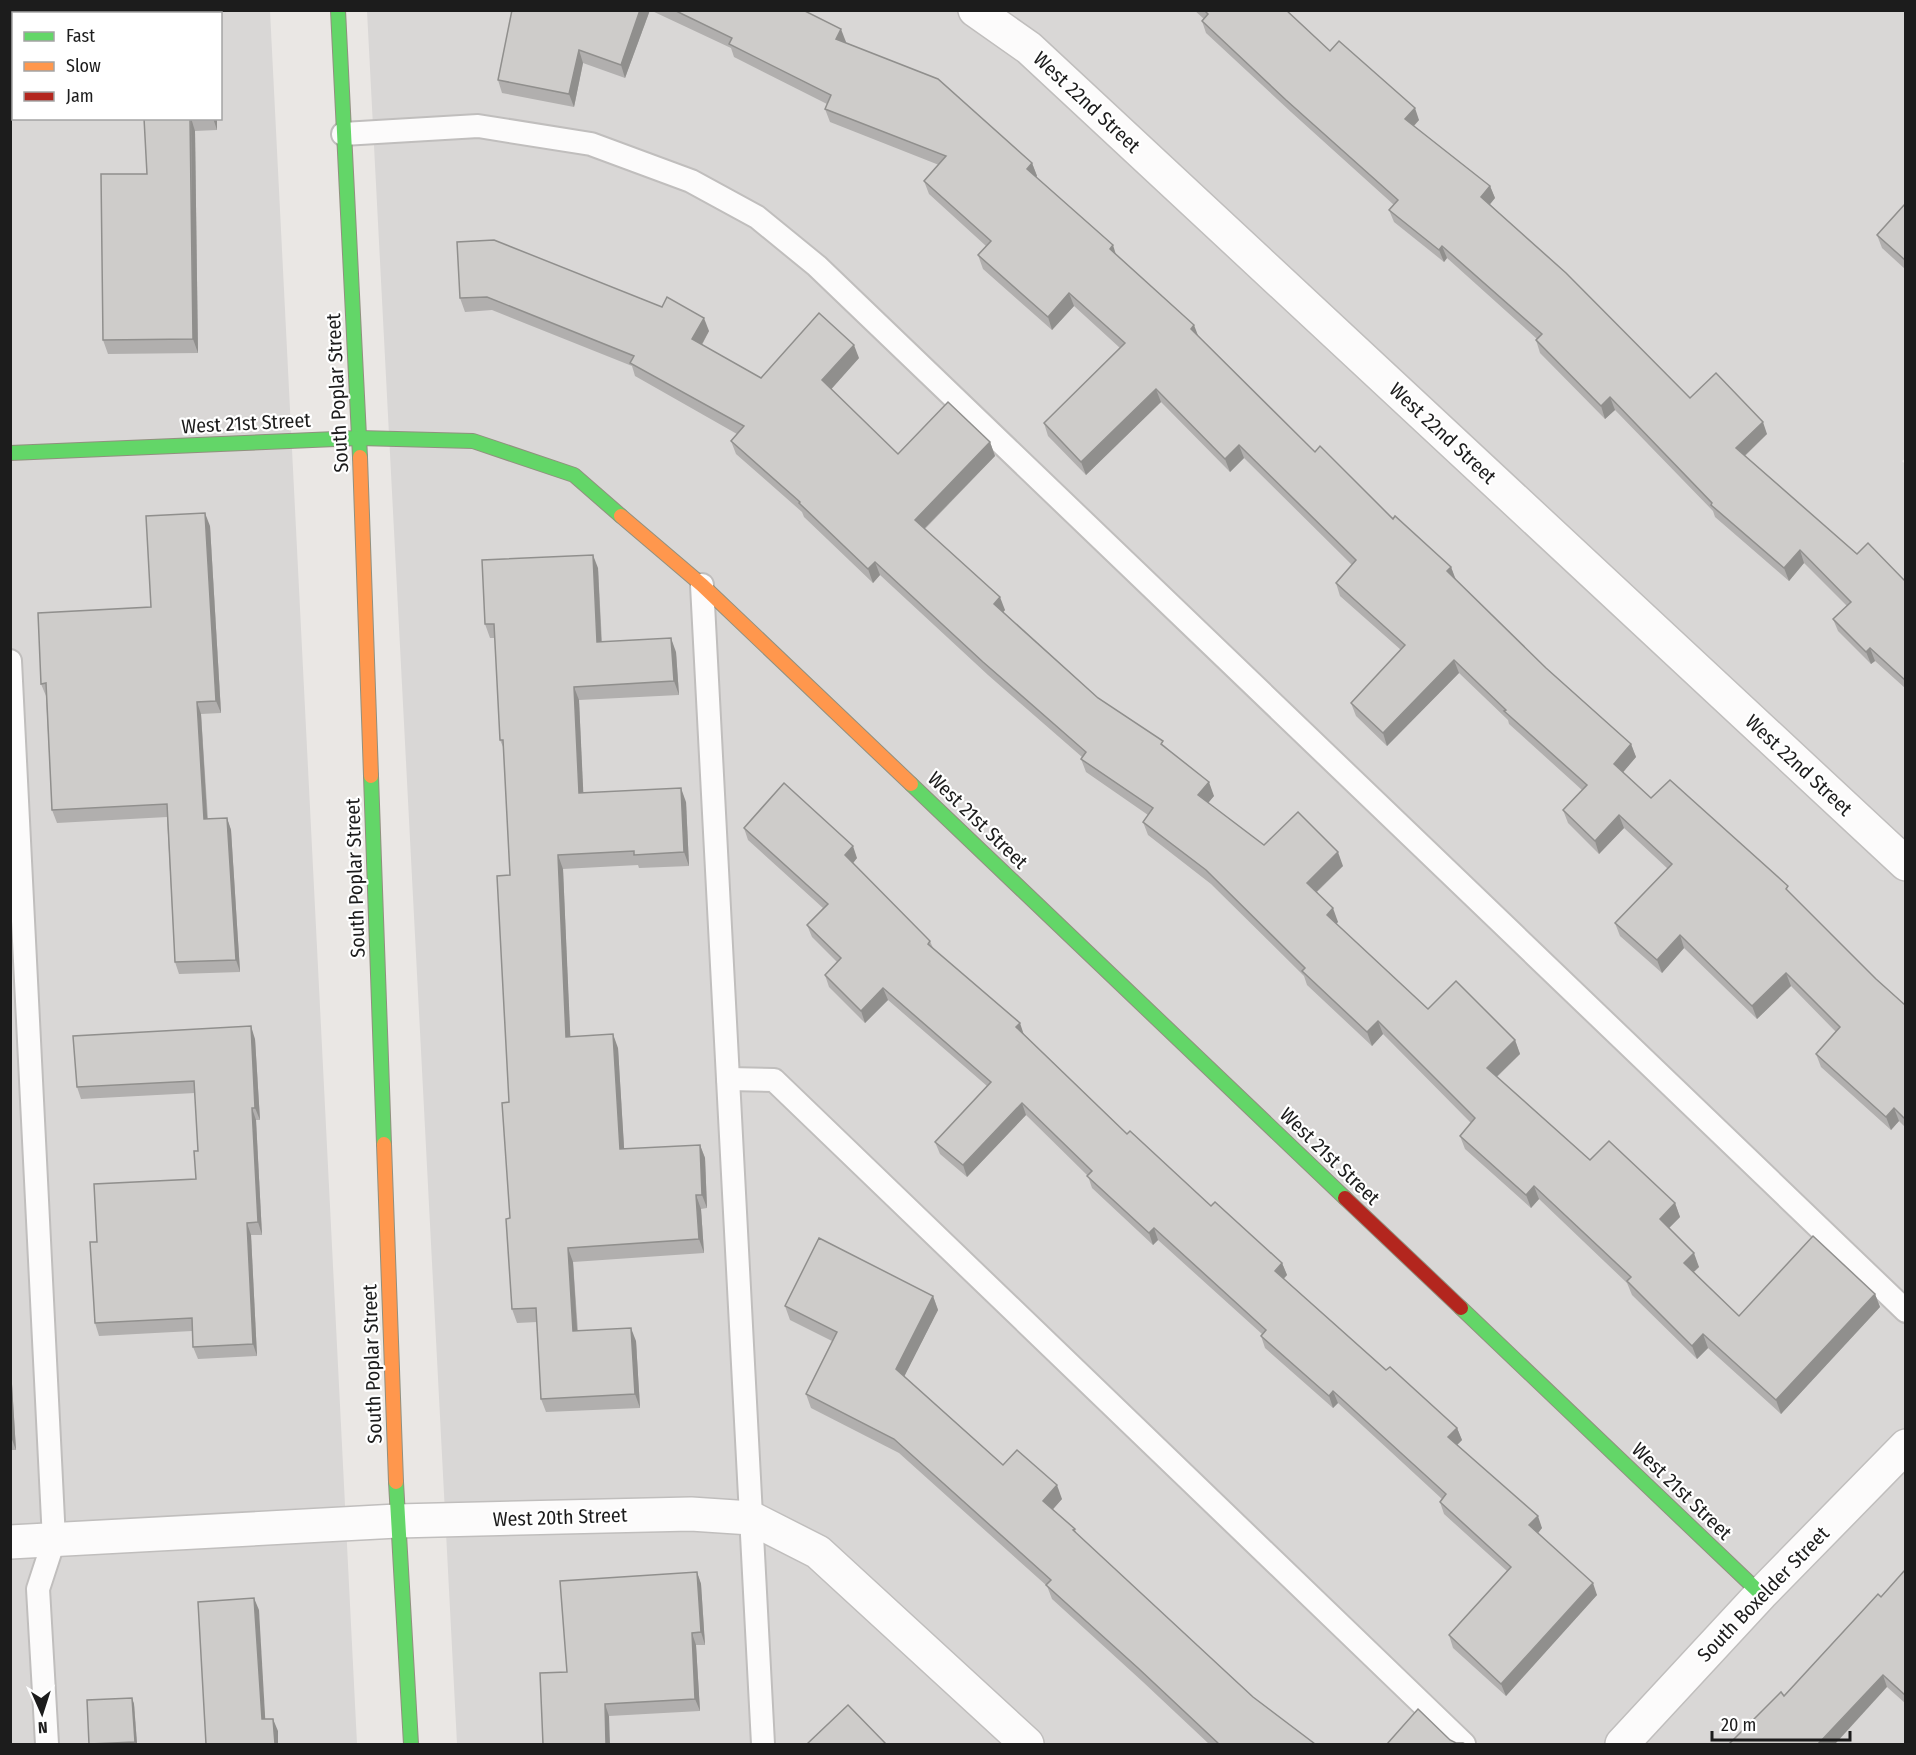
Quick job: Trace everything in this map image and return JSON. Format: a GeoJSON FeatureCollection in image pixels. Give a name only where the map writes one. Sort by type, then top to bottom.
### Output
{"type":"FeatureCollection","features":[{"type":"Feature","properties":{"kind":"street","name":"South Poplar Street"},"geometry":{"type":"LineString","coordinates":[[338,10],[359,438],[397,1521],[411,1744]]}},
{"type":"Feature","properties":{"kind":"street","name":"West 22nd Street"},"geometry":{"type":"LineString","coordinates":[[975,10],[1038,56],[1905,864]]}},
{"type":"Feature","properties":{"kind":"street","name":"West 21st Street"},"geometry":{"type":"LineString","coordinates":[[10,453],[359,438],[473,441],[574,475],[702,585],[1761,1594]]}},
{"type":"Feature","properties":{"kind":"street","name":"South Boxelder Street"},"geometry":{"type":"LineString","coordinates":[[1622,1744],[1761,1594],[1905,1446]]}},
{"type":"Feature","properties":{"kind":"street","name":"West 20th Street"},"geometry":{"type":"LineString","coordinates":[[10,1542],[397,1521],[692,1514],[751,1518],[818,1552],[1027,1744]]}},
{"type":"Feature","properties":{"kind":"lane"},"geometry":{"type":"LineString","coordinates":[[343,134],[478,126],[591,144],[691,181],[757,217],[817,266],[1905,1311]]}},
{"type":"Feature","properties":{"kind":"lane"},"geometry":{"type":"LineString","coordinates":[[702,585],[762,1744]]}},
{"type":"Feature","properties":{"kind":"lane"},"geometry":{"type":"LineString","coordinates":[[10,661],[54,1540],[38,1589],[47,1744]]}},
{"type":"Feature","properties":{"kind":"lane"},"geometry":{"type":"LineString","coordinates":[[728,1079],[774,1080],[1464,1744]]}},
{"type":"Feature","properties":{"kind":"shaded area"},"geometry":{"type":"Polygon","coordinates":[[[11,11],[270,11],[357,1744],[11,1744],[11,11]]]}},
{"type":"Feature","properties":{"kind":"shaded area"},"geometry":{"type":"Polygon","coordinates":[[[367,11],[1905,11],[1906,458],[1902,461],[1906,465],[1905,1744],[457,1744],[367,11]]]}},
{"type":"Feature","properties":{"kind":"building"},"geometry":{"type":"Polygon","coordinates":[[[137,10],[206,10],[206,12],[137,12],[137,10]]]}},
{"type":"Feature","properties":{"kind":"building"},"geometry":{"type":"Polygon","coordinates":[[[512,10],[640,10],[621,65],[579,50],[569,94],[498,80],[512,10]]]}},
{"type":"Feature","properties":{"kind":"building"},"geometry":{"type":"Polygon","coordinates":[[[674,10],[803,10],[841,29],[836,39],[938,79],[1032,163],[1027,169],[1113,245],[1110,249],[1194,325],[1191,329],[1315,452],[1320,446],[1393,519],[1395,516],[1451,567],[1447,571],[1546,668],[1631,744],[1614,764],[1651,798],[1670,780],[1788,886],[1786,889],[1905,1005],[1905,1119],[1894,1108],[1886,1117],[1816,1054],[1840,1027],[1786,973],[1752,1006],[1680,935],[1657,960],[1615,923],[1672,864],[1619,815],[1595,841],[1563,810],[1587,785],[1504,711],[1506,710],[1454,660],[1383,733],[1351,703],[1405,645],[1336,583],[1356,560],[1239,445],[1225,459],[1156,389],[1081,462],[1044,423],[1125,343],[1069,293],[1048,317],[978,255],[991,241],[924,181],[946,156],[825,109],[831,95],[729,44],[732,38],[674,10]]]}},
{"type":"Feature","properties":{"kind":"building"},"geometry":{"type":"Polygon","coordinates":[[[1204,10],[1286,10],[1330,51],[1339,41],[1415,108],[1405,119],[1490,186],[1481,197],[1566,273],[1690,398],[1716,373],[1763,422],[1736,448],[1857,554],[1868,543],[1905,581],[1905,680],[1870,648],[1866,652],[1833,619],[1851,602],[1800,550],[1784,568],[1711,505],[1712,503],[1610,397],[1601,406],[1536,340],[1542,334],[1442,246],[1439,250],[1389,210],[1398,200],[1202,21],[1208,14],[1204,10]]]}},
{"type":"Feature","properties":{"kind":"building"},"geometry":{"type":"Polygon","coordinates":[[[144,120],[190,120],[193,339],[103,340],[101,174],[147,174],[144,120]]]}},
{"type":"Feature","properties":{"kind":"building"},"geometry":{"type":"Polygon","coordinates":[[[1905,204],[1905,260],[1877,235],[1905,204]]]}},
{"type":"Feature","properties":{"kind":"building"},"geometry":{"type":"Polygon","coordinates":[[[494,240],[662,307],[667,297],[704,318],[692,339],[761,378],[819,313],[854,345],[822,380],[898,454],[948,402],[990,442],[915,520],[1000,597],[994,604],[1098,698],[1163,741],[1161,744],[1209,782],[1198,795],[1264,845],[1298,812],[1338,852],[1307,883],[1333,908],[1327,915],[1428,1009],[1456,981],[1515,1040],[1487,1068],[1590,1160],[1609,1141],[1675,1203],[1660,1219],[1694,1253],[1684,1263],[1739,1316],[1813,1236],[1875,1294],[1776,1400],[1703,1334],[1692,1346],[1627,1281],[1631,1277],[1534,1186],[1526,1195],[1460,1136],[1475,1118],[1378,1021],[1367,1032],[1302,971],[1305,968],[1206,870],[1143,822],[1153,808],[1081,759],[1086,752],[983,662],[875,562],[868,569],[800,502],[731,441],[744,426],[630,363],[634,356],[487,297],[460,298],[457,242],[494,240]]]}},
{"type":"Feature","properties":{"kind":"building"},"geometry":{"type":"Polygon","coordinates":[[[205,513],[216,701],[197,702],[204,819],[227,818],[236,960],[175,962],[167,804],[52,810],[46,683],[41,684],[38,613],[151,607],[146,516],[205,513]]]}},
{"type":"Feature","properties":{"kind":"building"},"geometry":{"type":"Polygon","coordinates":[[[593,555],[597,642],[671,638],[674,681],[574,687],[579,793],[681,788],[684,852],[634,855],[634,851],[558,855],[566,1037],[613,1034],[620,1149],[700,1145],[702,1195],[696,1195],[699,1239],[568,1248],[573,1331],[631,1328],[635,1394],[541,1399],[536,1308],[512,1309],[506,1219],[510,1218],[502,1103],[509,1102],[497,876],[510,875],[494,624],[485,624],[482,560],[593,555]]]}},
{"type":"Feature","properties":{"kind":"building"},"geometry":{"type":"Polygon","coordinates":[[[784,783],[853,846],[845,855],[930,941],[928,944],[1020,1023],[1016,1027],[1127,1134],[1130,1131],[1211,1206],[1215,1202],[1282,1263],[1275,1271],[1386,1370],[1390,1367],[1457,1428],[1448,1437],[1538,1516],[1529,1525],[1593,1583],[1501,1684],[1449,1635],[1511,1567],[1440,1502],[1446,1494],[1333,1391],[1329,1396],[1261,1336],[1266,1330],[1154,1228],[1149,1233],[1087,1176],[1092,1171],[1022,1103],[963,1165],[935,1142],[991,1082],[883,988],[861,1011],[825,975],[841,958],[807,925],[828,904],[744,828],[784,783]]]}},
{"type":"Feature","properties":{"kind":"building"},"geometry":{"type":"Polygon","coordinates":[[[251,1026],[255,1108],[252,1108],[258,1222],[247,1223],[253,1344],[193,1347],[192,1318],[95,1323],[90,1242],[97,1242],[94,1184],[196,1179],[194,1151],[198,1151],[194,1081],[77,1087],[73,1036],[251,1026]]]}},
{"type":"Feature","properties":{"kind":"building"},"geometry":{"type":"Polygon","coordinates":[[[819,1238],[933,1296],[896,1369],[1003,1465],[1017,1450],[1057,1485],[1043,1501],[1253,1697],[1315,1744],[1219,1744],[1046,1585],[1051,1580],[894,1439],[806,1394],[837,1332],[785,1306],[819,1238]]]}},
{"type":"Feature","properties":{"kind":"building"},"geometry":{"type":"Polygon","coordinates":[[[1905,1570],[1905,1695],[1883,1675],[1818,1744],[1729,1744],[1781,1692],[1784,1696],[1878,1594],[1881,1597],[1905,1570]]]}},
{"type":"Feature","properties":{"kind":"building"},"geometry":{"type":"Polygon","coordinates":[[[697,1572],[701,1632],[692,1633],[695,1699],[605,1704],[606,1744],[543,1744],[540,1673],[567,1672],[560,1581],[697,1572]]]}},
{"type":"Feature","properties":{"kind":"building"},"geometry":{"type":"Polygon","coordinates":[[[254,1598],[262,1719],[273,1719],[275,1744],[206,1744],[198,1602],[254,1598]]]}},
{"type":"Feature","properties":{"kind":"building"},"geometry":{"type":"Polygon","coordinates":[[[132,1698],[135,1742],[89,1744],[87,1700],[132,1698]]]}},
{"type":"Feature","properties":{"kind":"building"},"geometry":{"type":"Polygon","coordinates":[[[848,1705],[886,1744],[807,1744],[848,1705]]]}},
{"type":"Feature","properties":{"kind":"building"},"geometry":{"type":"Polygon","coordinates":[[[1418,1709],[1450,1740],[1465,1744],[1387,1744],[1418,1709]]]}},
{"type":"Feature","properties":{"kind":"traffic: fast"},"geometry":{"type":"LineString","coordinates":[[338,10],[360,457]]}},
{"type":"Feature","properties":{"kind":"traffic: fast"},"geometry":{"type":"LineString","coordinates":[[10,453],[359,438],[473,441],[574,475],[621,516]]}},
{"type":"Feature","properties":{"kind":"traffic: fast"},"geometry":{"type":"LineString","coordinates":[[371,776],[384,1144]]}},
{"type":"Feature","properties":{"kind":"traffic: fast"},"geometry":{"type":"LineString","coordinates":[[911,784],[1345,1198]]}},
{"type":"Feature","properties":{"kind":"traffic: fast"},"geometry":{"type":"LineString","coordinates":[[1461,1308],[1761,1594]]}},
{"type":"Feature","properties":{"kind":"traffic: fast"},"geometry":{"type":"LineString","coordinates":[[396,1482],[411,1744]]}},
{"type":"Feature","properties":{"kind":"traffic: slow"},"geometry":{"type":"LineString","coordinates":[[360,457],[371,776]]}},
{"type":"Feature","properties":{"kind":"traffic: slow"},"geometry":{"type":"LineString","coordinates":[[621,516],[702,585],[911,784]]}},
{"type":"Feature","properties":{"kind":"traffic: slow"},"geometry":{"type":"LineString","coordinates":[[384,1144],[396,1482]]}},
{"type":"Feature","properties":{"kind":"traffic: jam"},"geometry":{"type":"LineString","coordinates":[[1345,1198],[1461,1308]]}}]}
